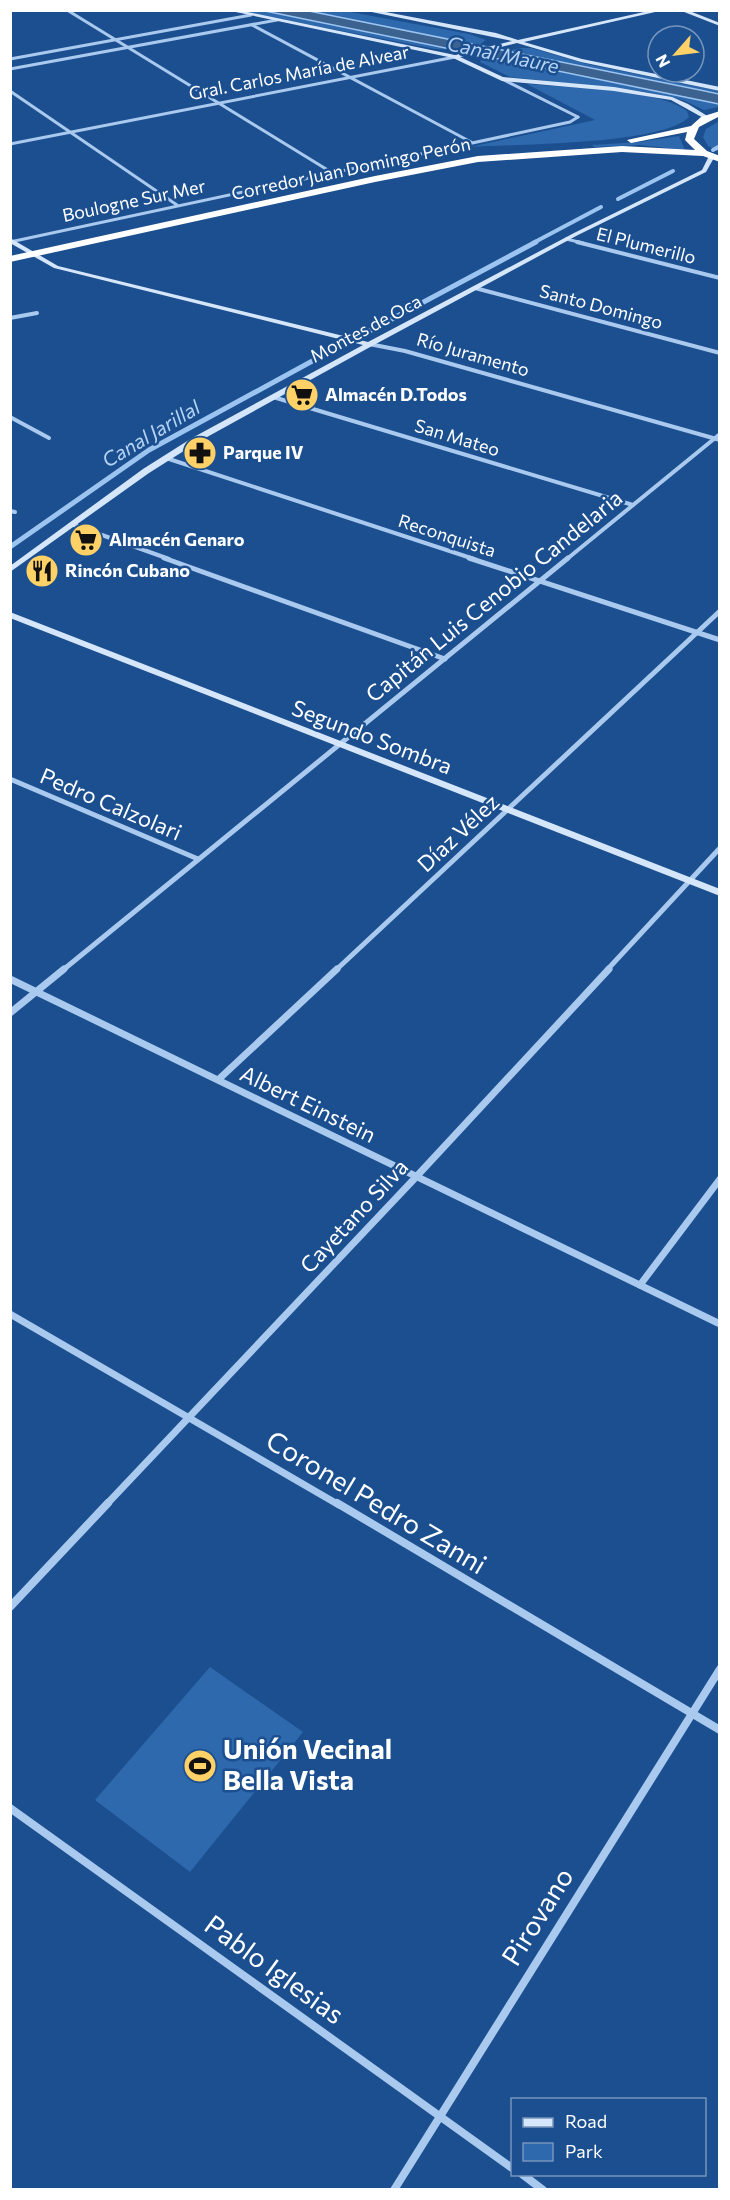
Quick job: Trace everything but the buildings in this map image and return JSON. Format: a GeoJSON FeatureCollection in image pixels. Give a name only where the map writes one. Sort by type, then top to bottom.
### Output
{"type":"FeatureCollection","features":[{"type":"Feature","properties":{"kind":"highway"},"geometry":{"type":"LineString","coordinates":[[712,156],[689,140],[693,128],[707,118],[720,113]]}},
{"type":"Feature","properties":{"kind":"highway","name":"Corredor Juan Domingo Perón"},"geometry":{"type":"LineString","coordinates":[[13,244],[442,156],[508,147],[634,140],[693,128]]}},
{"type":"Feature","properties":{"kind":"highway","name":"Corredor Juan Domingo Perón"},"geometry":{"type":"LineString","coordinates":[[10,259],[375,179],[478,159],[622,149],[712,156]]}},
{"type":"Feature","properties":{"kind":"main road"},"geometry":{"type":"LineString","coordinates":[[228,10],[455,57],[502,79],[642,93],[681,102],[707,118]]}},
{"type":"Feature","properties":{"kind":"main road"},"geometry":{"type":"LineString","coordinates":[[364,10],[478,31],[581,60],[720,89]]}},
{"type":"Feature","properties":{"kind":"main road","name":"Gral. Carlos María de Alvear"},"geometry":{"type":"LineString","coordinates":[[455,57],[662,10]]}},
{"type":"Feature","properties":{"kind":"main road"},"geometry":{"type":"LineString","coordinates":[[681,10],[720,25]]}},
{"type":"Feature","properties":{"kind":"main road","name":"Montes de Oca"},"geometry":{"type":"LineString","coordinates":[[10,570],[166,458],[369,344],[624,209],[690,178],[708,168],[712,156]]}},
{"type":"Feature","properties":{"kind":"main road","name":"Montes de Oca"},"geometry":{"type":"LineString","coordinates":[[690,178],[708,174]]}},
{"type":"Feature","properties":{"kind":"main road","name":"Río Juramento"},"geometry":{"type":"LineString","coordinates":[[13,244],[56,267],[369,344]]}},
{"type":"Feature","properties":{"kind":"main road","name":"Segundo Sombra"},"geometry":{"type":"LineString","coordinates":[[10,615],[720,893]]}},
{"type":"Feature","properties":{"kind":"street"},"geometry":{"type":"LineString","coordinates":[[67,10],[331,172]]}},
{"type":"Feature","properties":{"kind":"street"},"geometry":{"type":"LineString","coordinates":[[10,59],[251,15]]}},
{"type":"Feature","properties":{"kind":"street"},"geometry":{"type":"LineString","coordinates":[[10,69],[277,20]]}},
{"type":"Feature","properties":{"kind":"street"},"geometry":{"type":"LineString","coordinates":[[251,25],[471,142]]}},
{"type":"Feature","properties":{"kind":"street","name":"Gral. Carlos María de Alvear"},"geometry":{"type":"LineString","coordinates":[[10,144],[455,57]]}},
{"type":"Feature","properties":{"kind":"street","name":"Boulogne Sur Mer"},"geometry":{"type":"LineString","coordinates":[[13,244],[331,172],[570,122],[578,117],[502,79]]}},
{"type":"Feature","properties":{"kind":"street"},"geometry":{"type":"LineString","coordinates":[[10,92],[177,206]]}},
{"type":"Feature","properties":{"kind":"street","name":"El Plumerillo"},"geometry":{"type":"LineString","coordinates":[[566,239],[720,278]]}},
{"type":"Feature","properties":{"kind":"street","name":"Santo Domingo"},"geometry":{"type":"LineString","coordinates":[[475,288],[720,353]]}},
{"type":"Feature","properties":{"kind":"street"},"geometry":{"type":"LineString","coordinates":[[10,318],[37,313]]}},
{"type":"Feature","properties":{"kind":"street","name":"Río Juramento"},"geometry":{"type":"LineString","coordinates":[[369,344],[405,351],[717,440]]}},
{"type":"Feature","properties":{"kind":"street","name":"San Mateo"},"geometry":{"type":"LineString","coordinates":[[273,397],[633,505]]}},
{"type":"Feature","properties":{"kind":"street"},"geometry":{"type":"LineString","coordinates":[[10,417],[49,438]]}},
{"type":"Feature","properties":{"kind":"street","name":"Capitán Luis Cenobio Candelaria"},"geometry":{"type":"LineString","coordinates":[[10,1013],[337,744],[717,440],[720,434]]}},
{"type":"Feature","properties":{"kind":"street","name":"Reconquista"},"geometry":{"type":"LineString","coordinates":[[166,458],[720,640]]}},
{"type":"Feature","properties":{"kind":"street"},"geometry":{"type":"LineString","coordinates":[[74,525],[445,658]]}},
{"type":"Feature","properties":{"kind":"street","name":"Díaz Vélez"},"geometry":{"type":"LineString","coordinates":[[219,1079],[720,611]]}},
{"type":"Feature","properties":{"kind":"street","name":"Pedro Calzolari"},"geometry":{"type":"LineString","coordinates":[[10,779],[198,860]]}},
{"type":"Feature","properties":{"kind":"street","name":"Cayetano Silva"},"geometry":{"type":"LineString","coordinates":[[10,1607],[416,1177],[720,848]]}},
{"type":"Feature","properties":{"kind":"street","name":"Albert Einstein"},"geometry":{"type":"LineString","coordinates":[[10,979],[720,1324]]}},
{"type":"Feature","properties":{"kind":"street"},"geometry":{"type":"LineString","coordinates":[[640,1285],[720,1179]]}},
{"type":"Feature","properties":{"kind":"street","name":"Coronel Pedro Zanni"},"geometry":{"type":"LineString","coordinates":[[10,1314],[189,1416],[720,1730]]}},
{"type":"Feature","properties":{"kind":"street","name":"Pirovano"},"geometry":{"type":"LineString","coordinates":[[394,2190],[720,1669]]}},
{"type":"Feature","properties":{"kind":"street","name":"Pablo Iglesias"},"geometry":{"type":"LineString","coordinates":[[10,1808],[511,2167]]}},
{"type":"Feature","properties":{"kind":"street"},"geometry":{"type":"LineString","coordinates":[[523,2176],[543,2190]]}},
{"type":"Feature","properties":{"kind":"green space"},"geometry":{"type":"Polygon","coordinates":[[[240,11],[265,11],[457,50],[435,49],[240,11]]]}},
{"type":"Feature","properties":{"kind":"green space"},"geometry":{"type":"Polygon","coordinates":[[[309,11],[345,11],[469,34],[486,40],[479,45],[309,11]]]}},
{"type":"Feature","properties":{"kind":"green space"},"geometry":{"type":"Polygon","coordinates":[[[531,48],[587,64],[646,76],[646,79],[507,51],[531,48]]]}},
{"type":"Feature","properties":{"kind":"green space"},"geometry":{"type":"Polygon","coordinates":[[[487,56],[719,104],[719,107],[704,110],[683,100],[646,92],[510,77],[480,62],[487,56]]]}},
{"type":"Feature","properties":{"kind":"green space"},"geometry":{"type":"Polygon","coordinates":[[[527,84],[634,93],[673,103],[687,111],[689,117],[674,126],[619,138],[552,144],[470,147],[595,120],[527,84]]]}},
{"type":"Feature","properties":{"kind":"green space"},"geometry":{"type":"Polygon","coordinates":[[[670,84],[685,84],[719,91],[719,94],[670,84]]]}},
{"type":"Feature","properties":{"kind":"green space"},"geometry":{"type":"Polygon","coordinates":[[[719,121],[719,152],[708,146],[703,137],[706,129],[719,121]]]}},
{"type":"Feature","properties":{"kind":"green space"},"geometry":{"type":"Polygon","coordinates":[[[679,136],[685,150],[640,145],[594,147],[592,145],[639,142],[679,136]]]}},
{"type":"Feature","properties":{"kind":"green space","name":"Unión Vecinal Bella Vista"},"geometry":{"type":"Polygon","coordinates":[[[210,1667],[303,1732],[190,1872],[95,1800],[210,1667]]]}},
{"type":"Feature","properties":{"kind":"water","name":"Canal Maure"},"geometry":{"type":"Polygon","coordinates":[[[265,11],[309,11],[646,79],[646,84],[670,84],[700,90],[719,94],[719,104],[265,11]]]}},
{"type":"Feature","properties":{"kind":"waterway","name":"Canal Jarillal"},"geometry":{"type":"LineString","coordinates":[[713,150],[720,146]]}},
{"type":"Feature","properties":{"kind":"waterway"},"geometry":{"type":"LineString","coordinates":[[618,199],[673,171]]}},
{"type":"Feature","properties":{"kind":"waterway","name":"Canal Jarillal"},"geometry":{"type":"LineString","coordinates":[[533,243],[601,207]]}},
{"type":"Feature","properties":{"kind":"waterway","name":"Canal Jarillal"},"geometry":{"type":"LineString","coordinates":[[360,336],[536,242]]}},
{"type":"Feature","properties":{"kind":"waterway","name":"Canal Jarillal"},"geometry":{"type":"LineString","coordinates":[[10,547],[149,450],[316,359]]}},
{"type":"Feature","properties":{"kind":"place","name":"Almacén D.Todos"},"geometry":{"type":"Point","coordinates":[302,395]}},
{"type":"Feature","properties":{"kind":"place","name":"Parque IV"},"geometry":{"type":"Point","coordinates":[200,453]}},
{"type":"Feature","properties":{"kind":"place","name":"Almacén Genaro"},"geometry":{"type":"Point","coordinates":[86,540]}},
{"type":"Feature","properties":{"kind":"place","name":"Rincón Cubano"},"geometry":{"type":"Point","coordinates":[42,571]}},
{"type":"Feature","properties":{"kind":"place","name":"Unión Vecinal Bella Vista"},"geometry":{"type":"Point","coordinates":[200,1766]}}]}
